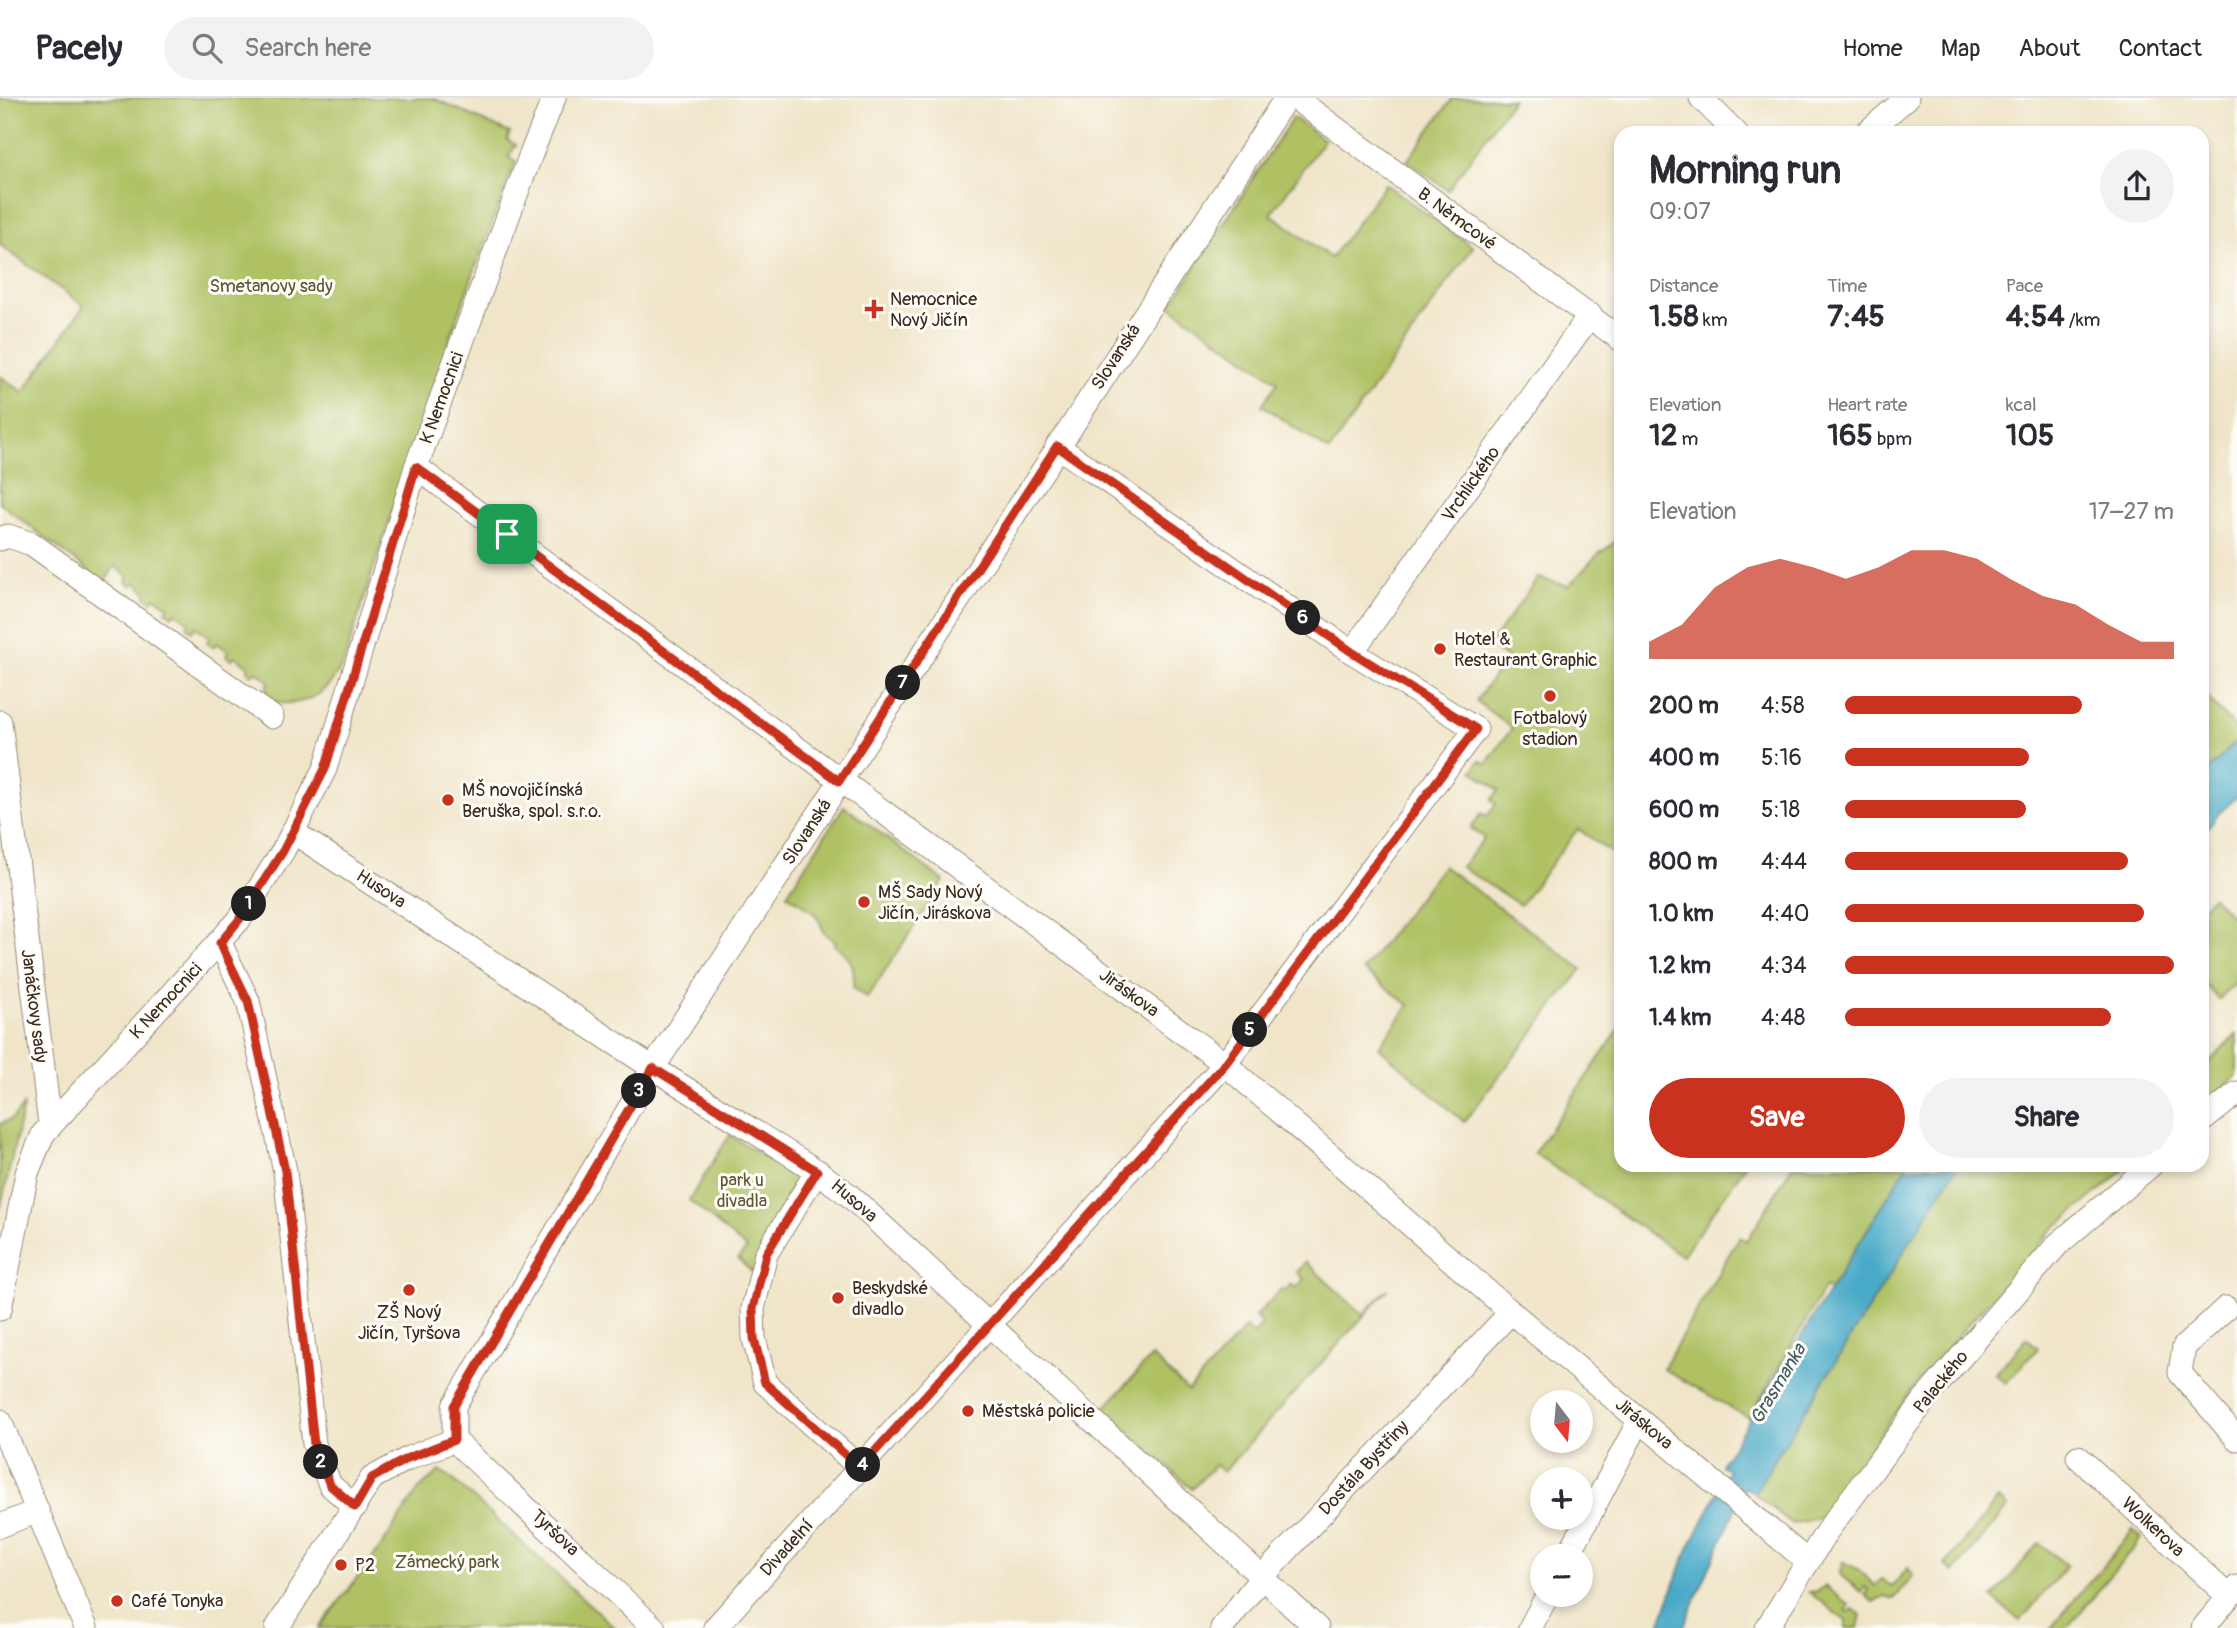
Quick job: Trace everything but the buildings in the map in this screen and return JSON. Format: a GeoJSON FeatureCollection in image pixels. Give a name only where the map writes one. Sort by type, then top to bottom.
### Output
{"type":"FeatureCollection","features":[{"type":"Feature","properties":{"kind":"street","name":"K Nemocnici"},"geometry":{"type":"LineString","coordinates":[[0,1309],[27,1173],[37,1145],[50,1124],[239,920],[293,832],[325,769],[416,467],[554,98]]}},
{"type":"Feature","properties":{"kind":"street","name":"Slovanská"},"geometry":{"type":"LineString","coordinates":[[454,1440],[454,1406],[653,1068],[1286,98]]}},
{"type":"Feature","properties":{"kind":"street","name":"B. Němcové"},"geometry":{"type":"LineString","coordinates":[[1295,98],[1614,335]]}},
{"type":"Feature","properties":{"kind":"street"},"geometry":{"type":"LineString","coordinates":[[1701,98],[1729,126]]}},
{"type":"Feature","properties":{"kind":"street"},"geometry":{"type":"LineString","coordinates":[[1874,126],[1906,98]]}},
{"type":"Feature","properties":{"kind":"street","name":"Vrchlického"},"geometry":{"type":"LineString","coordinates":[[1352,652],[1590,316]]}},
{"type":"Feature","properties":{"kind":"street"},"geometry":{"type":"LineString","coordinates":[[1057,446],[1352,652]]}},
{"type":"Feature","properties":{"kind":"street","name":"Jiráskova"},"geometry":{"type":"LineString","coordinates":[[416,467],[1225,1064],[1511,1312],[1808,1562]]}},
{"type":"Feature","properties":{"kind":"street"},"geometry":{"type":"LineString","coordinates":[[0,539],[8,536],[32,544],[272,717]]}},
{"type":"Feature","properties":{"kind":"street","name":"Divadelní"},"geometry":{"type":"LineString","coordinates":[[715,1628],[1225,1064],[1476,729],[1352,652]]}},
{"type":"Feature","properties":{"kind":"street","name":"Janáčkovy sady"},"geometry":{"type":"LineString","coordinates":[[0,722],[50,1124]]}},
{"type":"Feature","properties":{"kind":"street","name":"Husova"},"geometry":{"type":"LineString","coordinates":[[293,832],[653,1068],[817,1171],[850,1196],[1317,1628]]}},
{"type":"Feature","properties":{"kind":"street"},"geometry":{"type":"LineString","coordinates":[[220,943],[248,1001],[285,1171],[314,1444],[330,1485],[355,1507]]}},
{"type":"Feature","properties":{"kind":"street"},"geometry":{"type":"LineString","coordinates":[[2209,1115],[2237,1093]]}},
{"type":"Feature","properties":{"kind":"street"},"geometry":{"type":"LineString","coordinates":[[817,1171],[766,1254],[753,1309],[754,1338],[765,1383],[860,1468]]}},
{"type":"Feature","properties":{"kind":"street","name":"Palackého"},"geometry":{"type":"LineString","coordinates":[[1767,1628],[1808,1562],[1930,1393],[2057,1245],[2143,1172]]}},
{"type":"Feature","properties":{"kind":"street"},"geometry":{"type":"LineString","coordinates":[[2226,1308],[2184,1347],[2180,1373],[2237,1439]]}},
{"type":"Feature","properties":{"kind":"street","name":"Dostála Bystřiny"},"geometry":{"type":"LineString","coordinates":[[1222,1628],[1262,1577],[1511,1312]]}},
{"type":"Feature","properties":{"kind":"street"},"geometry":{"type":"LineString","coordinates":[[0,1421],[86,1628]]}},
{"type":"Feature","properties":{"kind":"street"},"geometry":{"type":"LineString","coordinates":[[1574,1544],[1639,1421]]}},
{"type":"Feature","properties":{"kind":"street"},"geometry":{"type":"LineString","coordinates":[[277,1628],[372,1478],[408,1458],[454,1440]]}},
{"type":"Feature","properties":{"kind":"street","name":"Tyršova"},"geometry":{"type":"LineString","coordinates":[[454,1440],[654,1628]]}},
{"type":"Feature","properties":{"kind":"street","name":"Wolkerova"},"geometry":{"type":"LineString","coordinates":[[2078,1457],[2233,1592]]}},
{"type":"Feature","properties":{"kind":"street"},"geometry":{"type":"LineString","coordinates":[[0,1526],[37,1511]]}},
{"type":"Feature","properties":{"kind":"street"},"geometry":{"type":"LineString","coordinates":[[2203,1628],[2233,1592]]}},
{"type":"Feature","properties":{"kind":"street"},"geometry":{"type":"LineString","coordinates":[[1530,1628],[1541,1607]]}},
{"type":"Feature","properties":{"kind":"green space","name":"Smetanovy sady"},"geometry":{"type":"Polygon","coordinates":[[[0,98],[433,98],[510,133],[507,140],[516,145],[508,157],[516,161],[447,347],[344,662],[331,682],[315,696],[296,703],[272,702],[266,690],[269,681],[256,671],[252,675],[247,671],[249,667],[235,656],[231,660],[226,656],[228,651],[217,643],[213,647],[207,642],[210,638],[196,627],[192,631],[187,627],[189,622],[175,612],[172,616],[166,611],[169,607],[155,597],[152,601],[146,597],[147,593],[135,582],[132,586],[126,582],[128,577],[115,566],[104,583],[0,503],[0,376],[23,392],[84,306],[0,245],[0,98]]]}},
{"type":"Feature","properties":{"kind":"green space"},"geometry":{"type":"Polygon","coordinates":[[[1453,98],[1513,99],[1448,190],[1407,161],[1453,98]]]}},
{"type":"Feature","properties":{"kind":"green space"},"geometry":{"type":"Polygon","coordinates":[[[1293,117],[1324,140],[1271,214],[1331,258],[1385,184],[1473,247],[1329,451],[1262,405],[1278,382],[1170,306],[1293,117]]]}},
{"type":"Feature","properties":{"kind":"green space","name":"Fotbalový stadion"},"geometry":{"type":"Polygon","coordinates":[[[1614,543],[1614,855],[1578,829],[1520,905],[1461,867],[1484,838],[1471,828],[1482,813],[1487,816],[1496,804],[1491,800],[1499,790],[1473,771],[1480,760],[1486,764],[1512,728],[1476,701],[1507,658],[1489,645],[1538,578],[1569,586],[1595,557],[1614,543]]]}},
{"type":"Feature","properties":{"kind":"green space"},"geometry":{"type":"Polygon","coordinates":[[[2209,700],[2237,730],[2237,741],[2209,769],[2209,700]]]}},
{"type":"Feature","properties":{"kind":"green space","name":"MŠ Sady Nový Jičín, Jiráskova"},"geometry":{"type":"Polygon","coordinates":[[[844,806],[944,881],[867,998],[853,988],[854,974],[849,958],[834,945],[836,942],[823,932],[819,919],[787,894],[844,806]]]}},
{"type":"Feature","properties":{"kind":"green space"},"geometry":{"type":"Polygon","coordinates":[[[1443,866],[1582,969],[1464,1122],[1379,1047],[1409,1005],[1363,970],[1443,866]]]}},
{"type":"Feature","properties":{"kind":"green space"},"geometry":{"type":"Polygon","coordinates":[[[2212,897],[2237,921],[2237,982],[2219,999],[2209,989],[2209,900],[2212,897]]]}},
{"type":"Feature","properties":{"kind":"green space"},"geometry":{"type":"Polygon","coordinates":[[[2237,1034],[2237,1076],[2209,1099],[2209,1062],[2237,1034]]]}},
{"type":"Feature","properties":{"kind":"green space"},"geometry":{"type":"Polygon","coordinates":[[[1614,1037],[1614,1172],[1741,1172],[1682,1256],[1534,1153],[1614,1037]]]}},
{"type":"Feature","properties":{"kind":"green space"},"geometry":{"type":"Polygon","coordinates":[[[23,1106],[0,1210],[0,1124],[12,1119],[23,1106]]]}},
{"type":"Feature","properties":{"kind":"green space","name":"park u divadla"},"geometry":{"type":"Polygon","coordinates":[[[730,1135],[795,1176],[797,1186],[791,1188],[776,1219],[755,1275],[738,1259],[747,1249],[689,1200],[730,1135]]]}},
{"type":"Feature","properties":{"kind":"green space"},"geometry":{"type":"Polygon","coordinates":[[[1788,1172],[1903,1172],[1830,1289],[1825,1287],[1749,1418],[1663,1369],[1739,1237],[1747,1241],[1788,1172]]]}},
{"type":"Feature","properties":{"kind":"green space"},"geometry":{"type":"Polygon","coordinates":[[[1953,1172],[2122,1172],[2052,1230],[1919,1380],[1819,1518],[1792,1524],[1754,1493],[1953,1172]]]}},
{"type":"Feature","properties":{"kind":"green space"},"geometry":{"type":"Polygon","coordinates":[[[1306,1262],[1363,1315],[1388,1289],[1223,1472],[1215,1465],[1192,1489],[1104,1409],[1152,1356],[1188,1391],[1246,1327],[1254,1334],[1262,1324],[1255,1317],[1281,1289],[1285,1291],[1291,1284],[1296,1288],[1304,1280],[1297,1272],[1306,1262]]]}},
{"type":"Feature","properties":{"kind":"green space"},"geometry":{"type":"Polygon","coordinates":[[[2027,1338],[2038,1348],[2006,1383],[1995,1374],[2027,1338]]]}},
{"type":"Feature","properties":{"kind":"green space","name":"Zámecký park"},"geometry":{"type":"Polygon","coordinates":[[[440,1471],[449,1476],[615,1628],[319,1628],[380,1548],[419,1489],[440,1471]]]}},
{"type":"Feature","properties":{"kind":"green space"},"geometry":{"type":"Polygon","coordinates":[[[1998,1499],[2008,1507],[1954,1572],[1945,1565],[1998,1499]]]}},
{"type":"Feature","properties":{"kind":"green space"},"geometry":{"type":"Polygon","coordinates":[[[2133,1530],[2142,1538],[2067,1628],[2051,1628],[2133,1530]]]}},
{"type":"Feature","properties":{"kind":"green space"},"geometry":{"type":"Polygon","coordinates":[[[2039,1543],[2067,1566],[2020,1621],[1993,1598],[2039,1543]]]}},
{"type":"Feature","properties":{"kind":"green space"},"geometry":{"type":"Polygon","coordinates":[[[1843,1562],[1858,1569],[1875,1586],[1882,1579],[1892,1587],[1908,1568],[1913,1576],[1894,1599],[1884,1596],[1873,1602],[1865,1595],[1869,1590],[1865,1587],[1861,1592],[1839,1574],[1843,1562]]]}},
{"type":"Feature","properties":{"kind":"green space"},"geometry":{"type":"Polygon","coordinates":[[[1825,1586],[1849,1605],[1846,1610],[1849,1613],[1853,1609],[1861,1615],[1858,1628],[1846,1628],[1846,1621],[1809,1592],[1818,1591],[1825,1586]]]}},
{"type":"Feature","properties":{"kind":"water"},"geometry":{"type":"Polygon","coordinates":[[[2237,741],[2237,797],[2209,826],[2209,769],[2237,741]]]}},
{"type":"Feature","properties":{"kind":"water","name":"Grasmanka"},"geometry":{"type":"Polygon","coordinates":[[[1903,1172],[1953,1172],[1754,1493],[1745,1487],[1683,1628],[1659,1628],[1683,1561],[1728,1471],[1721,1465],[1903,1172]]]}},
{"type":"Feature","properties":{"kind":"place","name":"Nemocnice Nový Jičín"},"geometry":{"type":"Point","coordinates":[874,309]}},
{"type":"Feature","properties":{"kind":"place","name":"Hotel & Restaurant Graphic"},"geometry":{"type":"Point","coordinates":[1440,649]}},
{"type":"Feature","properties":{"kind":"place","name":"Fotbalový stadion"},"geometry":{"type":"Point","coordinates":[1550,696]}},
{"type":"Feature","properties":{"kind":"place","name":"MŠ novojičínská Beruška, spol. s.r.o."},"geometry":{"type":"Point","coordinates":[448,800]}},
{"type":"Feature","properties":{"kind":"place","name":"MŠ Sady Nový Jičín, Jiráskova"},"geometry":{"type":"Point","coordinates":[864,902]}},
{"type":"Feature","properties":{"kind":"place","name":"ZŠ Nový Jičín, Tyršova"},"geometry":{"type":"Point","coordinates":[409,1290]}},
{"type":"Feature","properties":{"kind":"place","name":"Beskydské divadlo"},"geometry":{"type":"Point","coordinates":[838,1298]}},
{"type":"Feature","properties":{"kind":"place","name":"Městská policie"},"geometry":{"type":"Point","coordinates":[968,1411]}},
{"type":"Feature","properties":{"kind":"place","name":"P2"},"geometry":{"type":"Point","coordinates":[341,1565]}},
{"type":"Feature","properties":{"kind":"place","name":"Café Tonyka"},"geometry":{"type":"Point","coordinates":[117,1601]}},
{"type":"Feature","properties":{"kind":"route"},"geometry":{"type":"LineString","coordinates":[[1057,446],[1352,652],[1476,729],[1225,1064],[860,1468],[765,1383],[754,1338],[753,1309],[766,1254],[817,1171],[653,1068],[454,1406],[454,1440],[408,1458],[372,1478],[355,1507],[330,1485],[314,1444],[285,1171],[248,1001],[220,943],[239,920],[283,851],[325,769],[416,467],[507,534],[839,781],[1057,446]]}}]}
